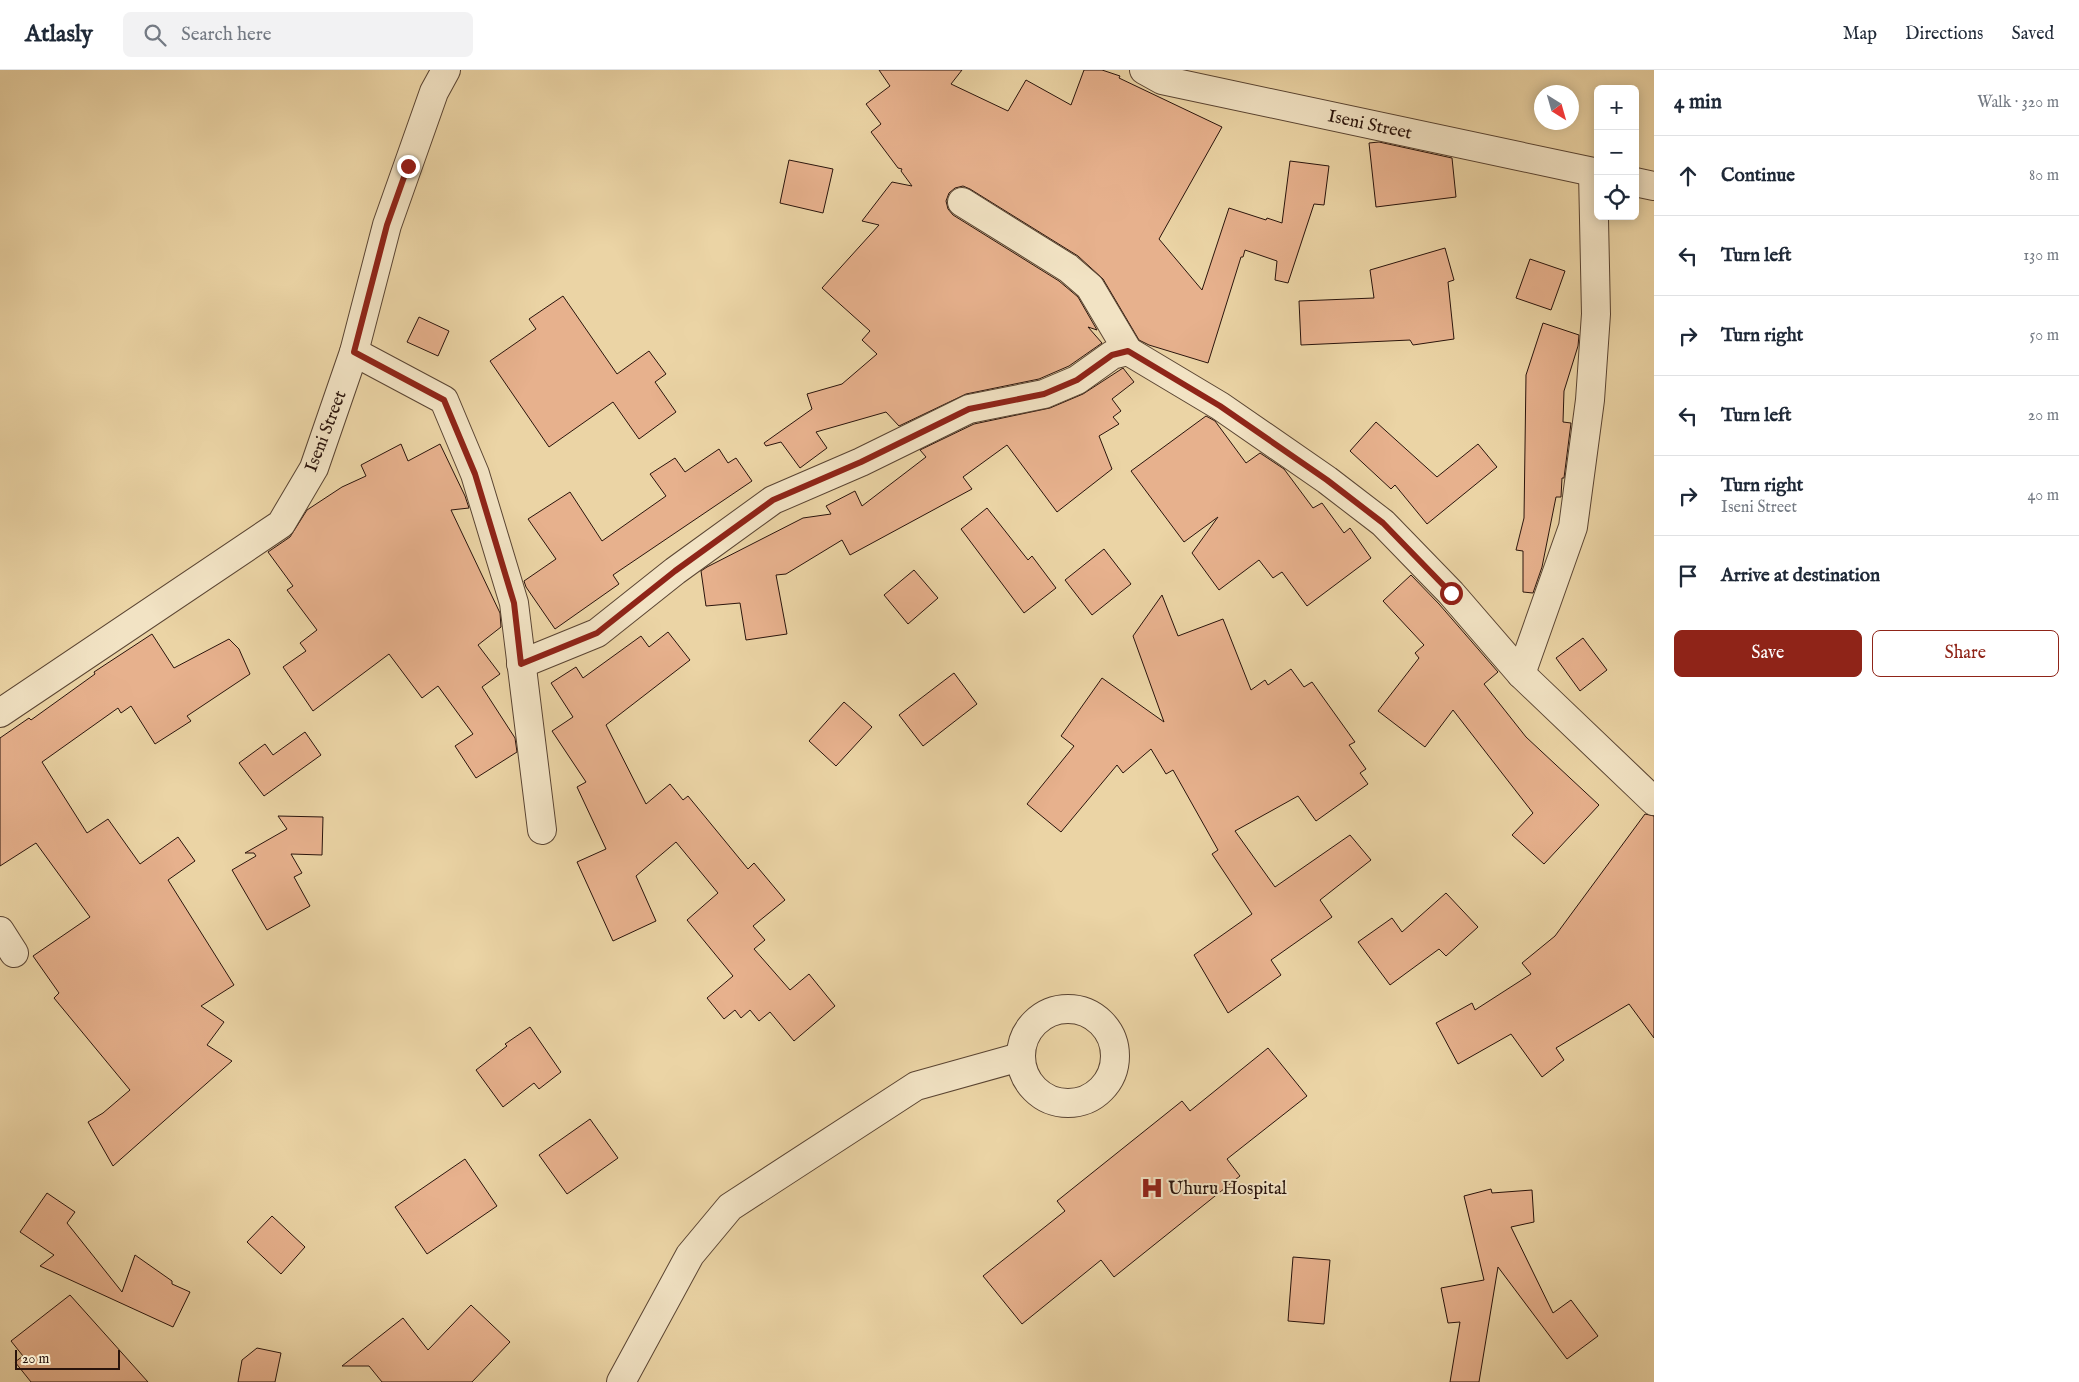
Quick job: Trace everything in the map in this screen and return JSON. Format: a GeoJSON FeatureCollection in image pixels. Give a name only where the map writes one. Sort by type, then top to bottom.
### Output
{"type":"FeatureCollection","features":[{"type":"Feature","properties":{"kind":"street","name":"Iseni Street"},"geometry":{"type":"LineString","coordinates":[[0,713],[281,524],[314,468],[354,352],[387,225],[434,92],[446,70]]}},
{"type":"Feature","properties":{"kind":"street","name":"Iseni Street"},"geometry":{"type":"LineString","coordinates":[[1144,70],[1162,80],[1594,173]]}},
{"type":"Feature","properties":{"kind":"street"},"geometry":{"type":"LineString","coordinates":[[1521,674],[1573,527],[1590,400],[1596,314],[1595,175]]}},
{"type":"Feature","properties":{"kind":"street"},"geometry":{"type":"LineString","coordinates":[[1639,183],[1654,186]]}},
{"type":"Feature","properties":{"kind":"street"},"geometry":{"type":"LineString","coordinates":[[962,202],[1068,268],[1090,287],[1128,351],[1220,406],[1327,480],[1383,523],[1451,593],[1521,674],[1654,800]]}},
{"type":"Feature","properties":{"kind":"street"},"geometry":{"type":"LineString","coordinates":[[521,664],[597,633],[675,571],[773,500],[861,462],[969,409],[1044,394],[1077,380],[1112,355],[1128,351]]}},
{"type":"Feature","properties":{"kind":"street"},"geometry":{"type":"LineString","coordinates":[[354,352],[444,400],[475,474],[514,603],[542,830]]}},
{"type":"Feature","properties":{"kind":"street"},"geometry":{"type":"LineString","coordinates":[[622,1382],[690,1255],[730,1208],[916,1086],[1020,1057]]}},
{"type":"Feature","properties":{"kind":"building"},"geometry":{"type":"Polygon","coordinates":[[[879,70],[962,70],[951,84],[1008,111],[1026,80],[1071,105],[1084,70],[1102,70],[1120,76],[1119,78],[1222,127],[1159,239],[1202,290],[1229,208],[1282,223],[1290,161],[1329,166],[1324,205],[1314,204],[1288,283],[1275,280],[1277,261],[1245,250],[1243,257],[1241,257],[1208,363],[1149,345],[1139,340],[1103,279],[1078,256],[970,189],[963,186],[955,188],[949,193],[946,201],[948,209],[953,215],[1059,281],[1078,297],[1097,330],[1088,327],[1102,343],[1069,366],[1039,379],[966,394],[899,426],[886,412],[816,432],[827,448],[800,468],[781,442],[766,446],[764,443],[812,409],[807,394],[842,384],[877,354],[862,340],[870,331],[822,288],[879,225],[862,221],[892,182],[912,186],[901,171],[902,169],[898,168],[871,132],[881,124],[866,104],[890,86],[879,70]]]}},
{"type":"Feature","properties":{"kind":"building"},"geometry":{"type":"Polygon","coordinates":[[[1379,142],[1452,158],[1456,197],[1376,207],[1369,143],[1379,142]]]}},
{"type":"Feature","properties":{"kind":"building"},"geometry":{"type":"Polygon","coordinates":[[[789,160],[833,169],[823,213],[780,203],[789,160]]]}},
{"type":"Feature","properties":{"kind":"building"},"geometry":{"type":"Polygon","coordinates":[[[1445,248],[1454,280],[1448,282],[1454,339],[1413,345],[1410,340],[1301,345],[1299,301],[1374,298],[1370,270],[1445,248]]]}},
{"type":"Feature","properties":{"kind":"building"},"geometry":{"type":"Polygon","coordinates":[[[1530,259],[1565,271],[1551,310],[1516,298],[1530,259]]]}},
{"type":"Feature","properties":{"kind":"building"},"geometry":{"type":"Polygon","coordinates":[[[563,296],[617,374],[649,351],[666,374],[655,382],[676,412],[639,439],[613,402],[549,447],[490,361],[536,329],[529,319],[563,296]]]}},
{"type":"Feature","properties":{"kind":"building"},"geometry":{"type":"Polygon","coordinates":[[[419,317],[449,331],[438,356],[407,342],[419,317]]]}},
{"type":"Feature","properties":{"kind":"building"},"geometry":{"type":"Polygon","coordinates":[[[1543,323],[1579,335],[1578,346],[1564,391],[1563,422],[1571,423],[1564,478],[1562,478],[1561,497],[1556,497],[1542,567],[1533,593],[1523,592],[1523,551],[1516,550],[1524,518],[1526,375],[1543,323]]]}},
{"type":"Feature","properties":{"kind":"building"},"geometry":{"type":"Polygon","coordinates":[[[1123,368],[1134,382],[1112,399],[1121,411],[1113,417],[1119,424],[1099,436],[1112,469],[1057,512],[1007,445],[963,477],[972,489],[850,555],[842,540],[786,574],[776,575],[787,634],[746,640],[740,603],[706,606],[701,571],[707,567],[803,518],[831,514],[826,506],[855,491],[862,506],[926,457],[920,450],[974,424],[1050,408],[1083,394],[1123,368]]]}},
{"type":"Feature","properties":{"kind":"building"},"geometry":{"type":"Polygon","coordinates":[[[1206,416],[1215,421],[1246,463],[1260,453],[1284,469],[1313,508],[1322,503],[1344,533],[1350,528],[1371,558],[1307,606],[1282,572],[1273,578],[1259,560],[1219,590],[1192,553],[1218,517],[1184,542],[1131,471],[1206,416]]]}},
{"type":"Feature","properties":{"kind":"building"},"geometry":{"type":"Polygon","coordinates":[[[1376,422],[1437,477],[1478,444],[1497,467],[1427,524],[1395,485],[1391,489],[1350,451],[1376,422]]]}},
{"type":"Feature","properties":{"kind":"building"},"geometry":{"type":"Polygon","coordinates":[[[401,444],[408,461],[440,444],[469,508],[451,510],[500,613],[501,627],[478,645],[500,674],[482,687],[515,738],[517,752],[476,778],[455,746],[473,734],[438,686],[422,698],[389,654],[313,711],[283,667],[306,651],[300,643],[317,630],[287,590],[293,586],[268,552],[290,537],[307,510],[342,487],[366,476],[361,465],[401,444]]]}},
{"type":"Feature","properties":{"kind":"building"},"geometry":{"type":"Polygon","coordinates":[[[719,449],[728,463],[736,458],[752,481],[613,575],[619,584],[555,629],[526,587],[524,581],[556,559],[528,519],[570,492],[602,541],[666,496],[650,474],[675,458],[685,472],[719,449]]]}},
{"type":"Feature","properties":{"kind":"building"},"geometry":{"type":"Polygon","coordinates":[[[987,508],[1028,560],[1032,556],[1056,588],[1024,613],[961,529],[987,508]]]}},
{"type":"Feature","properties":{"kind":"building"},"geometry":{"type":"Polygon","coordinates":[[[1104,549],[1131,584],[1092,615],[1065,580],[1104,549]]]}},
{"type":"Feature","properties":{"kind":"building"},"geometry":{"type":"Polygon","coordinates":[[[914,570],[938,598],[908,624],[884,595],[914,570]]]}},
{"type":"Feature","properties":{"kind":"building"},"geometry":{"type":"Polygon","coordinates":[[[1411,575],[1498,672],[1484,684],[1526,737],[1599,805],[1544,864],[1512,835],[1533,813],[1453,710],[1425,747],[1378,711],[1419,658],[1415,653],[1424,645],[1383,601],[1411,575]]]}},
{"type":"Feature","properties":{"kind":"building"},"geometry":{"type":"Polygon","coordinates":[[[1162,595],[1178,636],[1223,619],[1251,690],[1265,680],[1268,685],[1291,669],[1304,687],[1312,682],[1355,742],[1349,745],[1366,769],[1360,773],[1368,784],[1316,821],[1298,796],[1235,831],[1275,887],[1350,835],[1371,860],[1320,900],[1332,917],[1271,960],[1281,975],[1228,1013],[1194,955],[1252,914],[1212,854],[1218,850],[1173,770],[1166,774],[1151,749],[1123,773],[1117,765],[1061,832],[1027,804],[1074,746],[1061,736],[1102,678],[1164,722],[1133,636],[1162,595]]]}},
{"type":"Feature","properties":{"kind":"building"},"geometry":{"type":"Polygon","coordinates":[[[668,632],[690,660],[606,725],[646,804],[670,784],[683,800],[688,796],[748,869],[754,863],[785,900],[753,926],[765,940],[754,949],[790,990],[809,974],[835,1006],[794,1041],[770,1012],[759,1021],[750,1010],[741,1018],[735,1010],[724,1019],[707,998],[733,976],[687,920],[718,893],[676,842],[636,876],[656,921],[613,941],[577,862],[606,849],[577,787],[586,782],[552,731],[573,717],[551,683],[576,667],[583,678],[641,636],[649,647],[668,632]]]}},
{"type":"Feature","properties":{"kind":"building"},"geometry":{"type":"Polygon","coordinates":[[[152,634],[174,668],[229,639],[239,649],[250,674],[187,716],[191,721],[155,744],[131,706],[121,713],[118,708],[42,762],[87,833],[108,819],[140,864],[178,837],[195,861],[168,880],[234,985],[201,1006],[224,1022],[207,1045],[232,1061],[113,1166],[88,1122],[103,1113],[130,1090],[54,998],[59,993],[33,956],[90,917],[36,843],[0,866],[0,738],[29,718],[31,720],[95,674],[94,672],[152,634]]]}},
{"type":"Feature","properties":{"kind":"building"},"geometry":{"type":"Polygon","coordinates":[[[1583,638],[1607,670],[1580,691],[1556,658],[1583,638]]]}},
{"type":"Feature","properties":{"kind":"building"},"geometry":{"type":"Polygon","coordinates":[[[954,673],[977,704],[923,746],[899,715],[954,673]]]}},
{"type":"Feature","properties":{"kind":"building"},"geometry":{"type":"Polygon","coordinates":[[[844,702],[872,727],[836,766],[809,741],[844,702]]]}},
{"type":"Feature","properties":{"kind":"building"},"geometry":{"type":"Polygon","coordinates":[[[305,732],[321,755],[264,796],[239,763],[265,744],[273,755],[305,732]]]}},
{"type":"Feature","properties":{"kind":"building"},"geometry":{"type":"Polygon","coordinates":[[[1645,814],[1654,816],[1654,1038],[1629,1004],[1556,1048],[1564,1060],[1542,1077],[1511,1034],[1458,1064],[1436,1023],[1472,1003],[1475,1010],[1531,974],[1522,963],[1555,936],[1645,814]]]}},
{"type":"Feature","properties":{"kind":"building"},"geometry":{"type":"Polygon","coordinates":[[[278,816],[323,817],[322,855],[291,854],[302,873],[294,877],[310,906],[267,930],[232,870],[256,856],[254,853],[245,853],[287,829],[278,816]]]}},
{"type":"Feature","properties":{"kind":"building"},"geometry":{"type":"Polygon","coordinates":[[[1446,893],[1478,927],[1446,956],[1439,949],[1390,985],[1358,942],[1392,918],[1402,932],[1446,893]]]}},
{"type":"Feature","properties":{"kind":"building"},"geometry":{"type":"Polygon","coordinates":[[[530,1027],[561,1072],[539,1089],[534,1083],[503,1107],[476,1070],[507,1046],[505,1044],[530,1027]]]}},
{"type":"Feature","properties":{"kind":"building"},"geometry":{"type":"Polygon","coordinates":[[[1268,1048],[1307,1096],[1227,1159],[1240,1176],[1114,1277],[1101,1260],[1022,1324],[983,1276],[1065,1211],[1057,1201],[1182,1101],[1190,1111],[1268,1048]]]}},
{"type":"Feature","properties":{"kind":"building"},"geometry":{"type":"Polygon","coordinates":[[[590,1119],[618,1158],[567,1194],[539,1155],[590,1119]]]}},
{"type":"Feature","properties":{"kind":"building"},"geometry":{"type":"Polygon","coordinates":[[[465,1159],[497,1206],[427,1254],[395,1207],[465,1159]]]}},
{"type":"Feature","properties":{"kind":"building"},"geometry":{"type":"Polygon","coordinates":[[[1491,1189],[1492,1193],[1532,1190],[1534,1222],[1511,1227],[1553,1313],[1571,1300],[1598,1336],[1567,1359],[1498,1267],[1479,1382],[1450,1382],[1460,1322],[1448,1323],[1441,1288],[1484,1280],[1464,1196],[1491,1189]]]}},
{"type":"Feature","properties":{"kind":"building"},"geometry":{"type":"Polygon","coordinates":[[[47,1193],[75,1212],[67,1223],[122,1292],[135,1255],[172,1281],[172,1284],[190,1292],[173,1327],[40,1266],[54,1255],[20,1232],[47,1193]]]}},
{"type":"Feature","properties":{"kind":"building"},"geometry":{"type":"Polygon","coordinates":[[[272,1216],[305,1247],[281,1274],[247,1242],[272,1216]]]}},
{"type":"Feature","properties":{"kind":"building"},"geometry":{"type":"Polygon","coordinates":[[[1293,1257],[1330,1260],[1324,1324],[1288,1321],[1293,1257]]]}},
{"type":"Feature","properties":{"kind":"building"},"geometry":{"type":"Polygon","coordinates":[[[70,1295],[148,1382],[31,1382],[15,1362],[23,1356],[11,1341],[70,1295]]]}},
{"type":"Feature","properties":{"kind":"building"},"geometry":{"type":"Polygon","coordinates":[[[471,1305],[510,1342],[472,1382],[382,1382],[369,1366],[342,1366],[403,1318],[428,1350],[471,1305]]]}},
{"type":"Feature","properties":{"kind":"building"},"geometry":{"type":"Polygon","coordinates":[[[257,1348],[281,1353],[275,1382],[238,1382],[242,1360],[257,1348]]]}},
{"type":"Feature","properties":{"kind":"place","name":"Uhuru Hospital"},"geometry":{"type":"Point","coordinates":[1152,1188]}},
{"type":"Feature","properties":{"kind":"route"},"geometry":{"type":"LineString","coordinates":[[408,166],[387,225],[354,352],[444,400],[455,422],[475,474],[514,603],[521,664],[597,633],[675,571],[773,500],[861,462],[969,409],[1044,394],[1077,380],[1112,355],[1128,351],[1220,406],[1327,480],[1383,523],[1451,593]]}}]}
